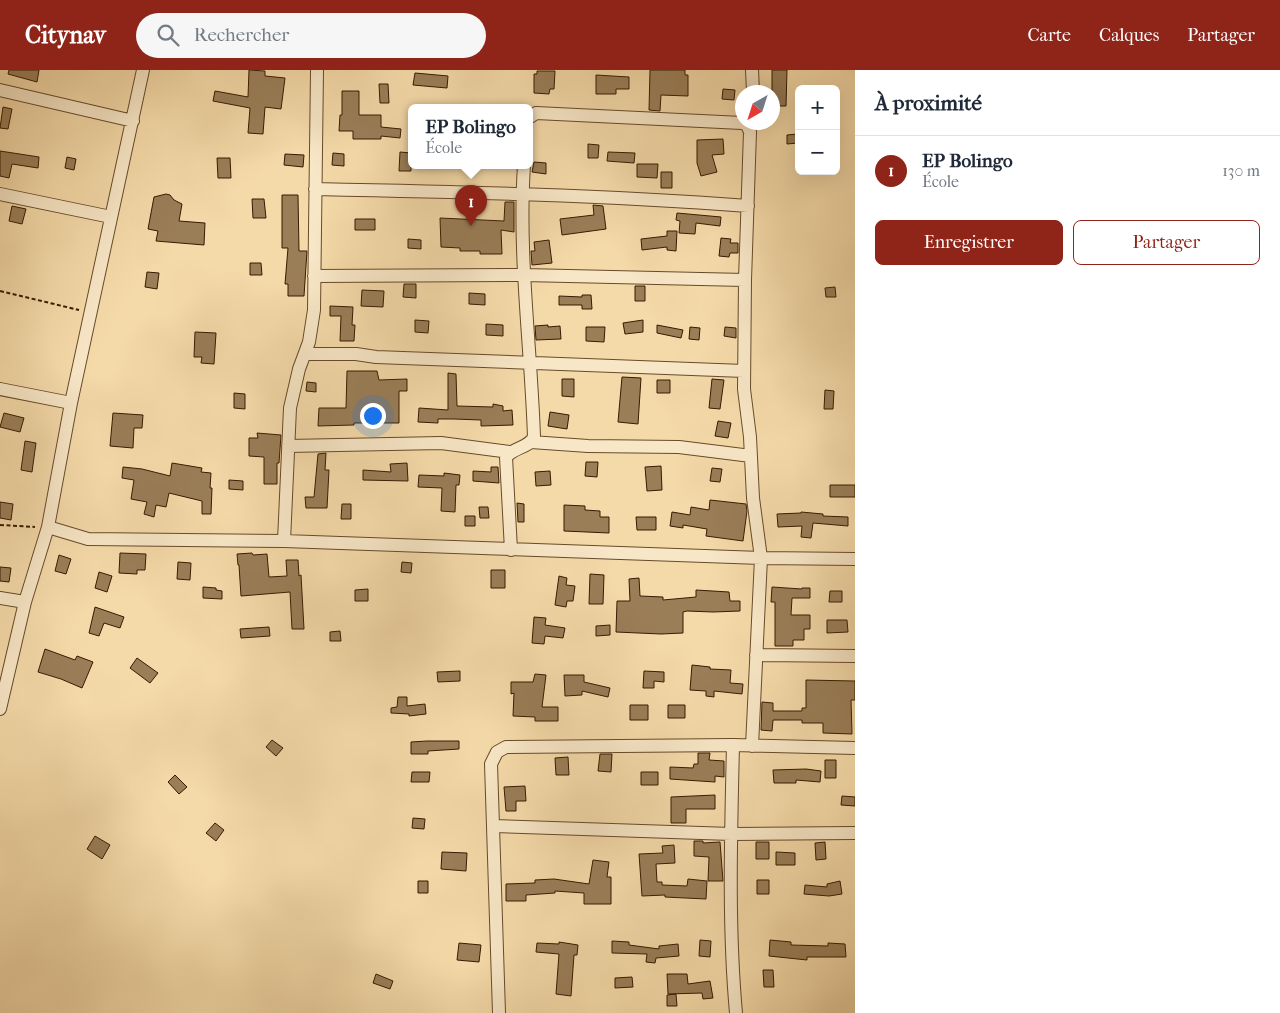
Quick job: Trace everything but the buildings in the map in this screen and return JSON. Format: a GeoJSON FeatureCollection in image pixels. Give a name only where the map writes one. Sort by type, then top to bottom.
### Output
{"type":"FeatureCollection","features":[{"type":"Feature","properties":{"kind":"street"},"geometry":{"type":"LineString","coordinates":[[0,709],[2,690],[25,602],[48,527],[71,403],[143,70]]}},
{"type":"Feature","properties":{"kind":"street"},"geometry":{"type":"LineString","coordinates":[[284,541],[290,408],[298,369],[309,342],[314,310],[316,70]]}},
{"type":"Feature","properties":{"kind":"street"},"geometry":{"type":"LineString","coordinates":[[752,70],[753,85]]}},
{"type":"Feature","properties":{"kind":"street"},"geometry":{"type":"LineString","coordinates":[[0,90],[133,121]]}},
{"type":"Feature","properties":{"kind":"street"},"geometry":{"type":"LineString","coordinates":[[533,115],[536,113],[735,123]]}},
{"type":"Feature","properties":{"kind":"street"},"geometry":{"type":"LineString","coordinates":[[750,130],[744,389],[760,558],[752,746]]}},
{"type":"Feature","properties":{"kind":"street"},"geometry":{"type":"LineString","coordinates":[[524,169],[522,193],[524,275],[534,432],[531,442]]}},
{"type":"Feature","properties":{"kind":"street"},"geometry":{"type":"LineString","coordinates":[[315,189],[522,193],[674,200],[748,206]]}},
{"type":"Feature","properties":{"kind":"street"},"geometry":{"type":"LineString","coordinates":[[0,194],[111,217]]}},
{"type":"Feature","properties":{"kind":"street"},"geometry":{"type":"LineString","coordinates":[[314,276],[524,275],[745,280]]}},
{"type":"Feature","properties":{"kind":"street"},"geometry":{"type":"LineString","coordinates":[[305,354],[356,354],[376,357],[744,371]]}},
{"type":"Feature","properties":{"kind":"street"},"geometry":{"type":"LineString","coordinates":[[0,389],[71,403]]}},
{"type":"Feature","properties":{"kind":"street"},"geometry":{"type":"LineString","coordinates":[[511,550],[506,456],[510,452],[531,442],[598,446],[680,447],[751,456]]}},
{"type":"Feature","properties":{"kind":"street"},"geometry":{"type":"LineString","coordinates":[[288,446],[442,443],[510,452]]}},
{"type":"Feature","properties":{"kind":"street"},"geometry":{"type":"LineString","coordinates":[[48,527],[88,539],[284,541],[760,558],[855,559]]}},
{"type":"Feature","properties":{"kind":"street"},"geometry":{"type":"LineString","coordinates":[[0,598],[25,602]]}},
{"type":"Feature","properties":{"kind":"street"},"geometry":{"type":"LineString","coordinates":[[756,655],[855,656]]}},
{"type":"Feature","properties":{"kind":"street"},"geometry":{"type":"LineString","coordinates":[[733,745],[731,834],[732,968],[736,1013]]}},
{"type":"Feature","properties":{"kind":"street"},"geometry":{"type":"LineString","coordinates":[[499,1013],[491,764],[496,752],[506,747],[733,745],[855,748]]}},
{"type":"Feature","properties":{"kind":"street"},"geometry":{"type":"LineString","coordinates":[[493,826],[731,834],[855,833]]}},
{"type":"Feature","properties":{"kind":"path"},"geometry":{"type":"LineString","coordinates":[[0,291],[90,313]]}},
{"type":"Feature","properties":{"kind":"path"},"geometry":{"type":"LineString","coordinates":[[0,525],[48,527]]}},
{"type":"Feature","properties":{"kind":"place","name":"EP Bolingo"},"geometry":{"type":"Point","coordinates":[471,226]}}]}
